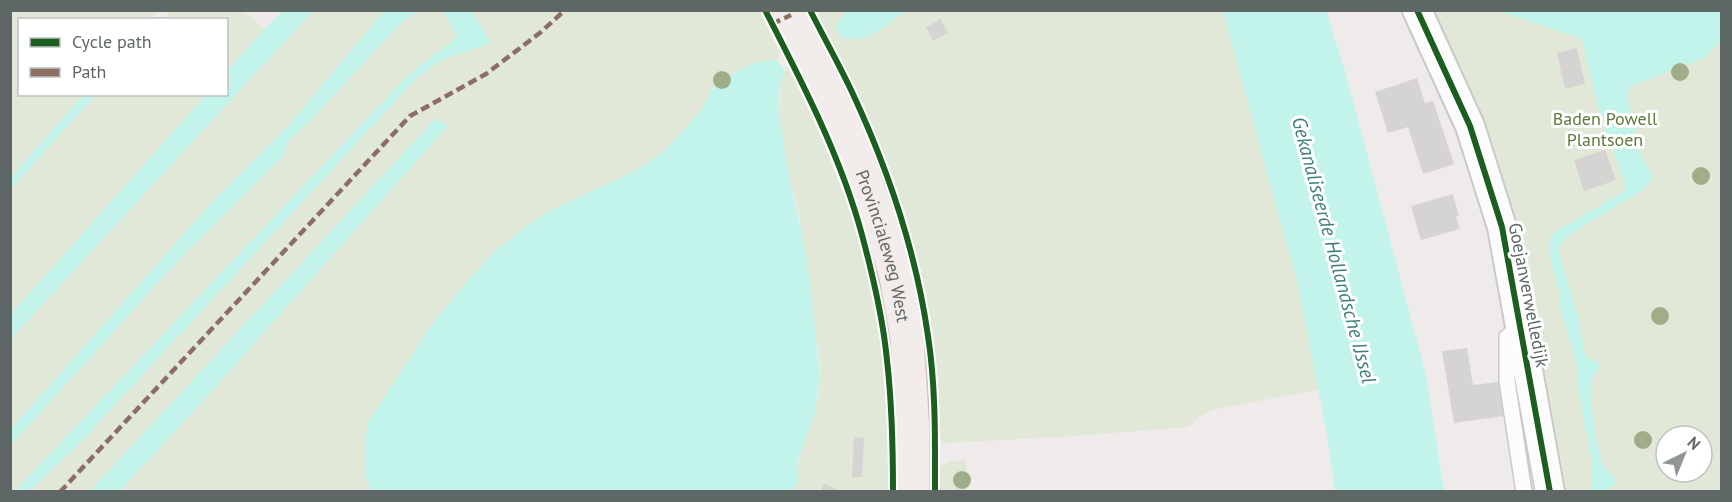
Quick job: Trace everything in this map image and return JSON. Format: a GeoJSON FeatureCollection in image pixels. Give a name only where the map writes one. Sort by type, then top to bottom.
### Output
{"type":"FeatureCollection","features":[{"type":"Feature","properties":{"kind":"main road","name":"Provincialeweg West"},"geometry":{"type":"LineString","coordinates":[[793,12],[847,130],[878,215],[896,276],[907,337],[913,432],[913,492]]}},
{"type":"Feature","properties":{"kind":"street","name":"Goejanverwelledijk"},"geometry":{"type":"LineString","coordinates":[[1417,10],[1470,126],[1502,227],[1550,492]]}},
{"type":"Feature","properties":{"kind":"lane","name":"Goejanverwelledijk"},"geometry":{"type":"LineString","coordinates":[[1520,327],[1507,337],[1507,381],[1524,492]]}},
{"type":"Feature","properties":{"kind":"green space"},"geometry":{"type":"Polygon","coordinates":[[[11,11],[158,11],[151,18],[18,18],[18,96],[82,96],[11,176],[11,11]]]}},
{"type":"Feature","properties":{"kind":"green space"},"geometry":{"type":"Polygon","coordinates":[[[171,11],[243,11],[264,29],[228,70],[228,18],[165,18],[171,11]]]}},
{"type":"Feature","properties":{"kind":"green space"},"geometry":{"type":"Polygon","coordinates":[[[313,11],[384,11],[289,125],[213,201],[11,429],[11,339],[313,11]]]}},
{"type":"Feature","properties":{"kind":"green space"},"geometry":{"type":"Polygon","coordinates":[[[419,11],[443,11],[457,37],[408,75],[15,491],[11,491],[10,445],[178,261],[284,155],[289,140],[305,126],[404,20],[419,11]]]}},
{"type":"Feature","properties":{"kind":"green space"},"geometry":{"type":"Polygon","coordinates":[[[472,11],[759,11],[780,53],[777,60],[756,62],[730,75],[712,88],[701,111],[664,151],[635,171],[553,209],[527,226],[495,252],[469,279],[429,328],[368,422],[365,442],[365,473],[371,491],[120,491],[193,412],[436,118],[90,491],[30,492],[80,443],[415,80],[441,60],[491,44],[472,11]]]}},
{"type":"Feature","properties":{"kind":"green space"},"geometry":{"type":"Polygon","coordinates":[[[820,11],[850,11],[844,14],[874,35],[905,11],[1223,11],[1296,276],[1318,390],[1215,409],[1199,416],[1189,427],[943,443],[940,438],[932,330],[914,247],[888,168],[855,90],[818,15],[820,11]]]}},
{"type":"Feature","properties":{"kind":"green space","name":"Baden Powell Plantsoen"},"geometry":{"type":"Polygon","coordinates":[[[1426,11],[1721,11],[1721,491],[1554,491],[1538,373],[1426,11]]]}},
{"type":"Feature","properties":{"kind":"green space"},"geometry":{"type":"Polygon","coordinates":[[[789,68],[838,178],[869,277],[883,368],[889,491],[791,491],[796,482],[799,459],[816,407],[820,372],[803,241],[780,123],[780,88],[784,71],[789,68]]]}},
{"type":"Feature","properties":{"kind":"green space"},"geometry":{"type":"Polygon","coordinates":[[[95,96],[205,96],[11,314],[11,189],[95,96]]]}},
{"type":"Feature","properties":{"kind":"green space"},"geometry":{"type":"Polygon","coordinates":[[[966,460],[967,491],[939,491],[939,467],[949,462],[966,460]]]}},
{"type":"Feature","properties":{"kind":"water"},"geometry":{"type":"Polygon","coordinates":[[[284,10],[313,11],[11,339],[11,314],[205,96],[228,96],[228,70],[284,10]]]}},
{"type":"Feature","properties":{"kind":"water"},"geometry":{"type":"Polygon","coordinates":[[[850,10],[905,11],[870,36],[843,39],[835,28],[844,14],[850,10]]]}},
{"type":"Feature","properties":{"kind":"water"},"geometry":{"type":"Polygon","coordinates":[[[384,11],[419,11],[404,20],[305,126],[289,140],[284,155],[178,261],[11,445],[11,429],[213,201],[289,125],[384,11]]]}},
{"type":"Feature","properties":{"kind":"water"},"geometry":{"type":"Polygon","coordinates":[[[443,11],[472,11],[491,44],[441,60],[415,80],[80,443],[30,491],[15,491],[408,75],[457,37],[443,11]]]}},
{"type":"Feature","properties":{"kind":"water","name":"Gekanaliseerde Hollandsche IJssel"},"geometry":{"type":"Polygon","coordinates":[[[1223,11],[1326,11],[1345,71],[1426,375],[1444,491],[1335,491],[1326,430],[1296,276],[1223,11]]]}},
{"type":"Feature","properties":{"kind":"water"},"geometry":{"type":"Polygon","coordinates":[[[1498,11],[1721,11],[1721,41],[1703,59],[1631,86],[1628,91],[1627,97],[1641,155],[1653,178],[1643,190],[1566,237],[1559,247],[1559,254],[1578,315],[1585,353],[1589,359],[1597,361],[1600,367],[1592,381],[1591,400],[1601,461],[1617,481],[1607,491],[1592,491],[1591,456],[1578,388],[1578,369],[1560,307],[1560,295],[1549,254],[1550,238],[1553,233],[1623,192],[1626,185],[1600,115],[1582,39],[1498,11]]]}},
{"type":"Feature","properties":{"kind":"water"},"geometry":{"type":"Polygon","coordinates":[[[777,60],[784,71],[778,104],[787,165],[805,248],[820,377],[815,412],[798,460],[797,484],[791,491],[371,491],[365,473],[365,442],[368,422],[429,328],[495,251],[553,209],[635,171],[664,151],[701,111],[712,88],[730,75],[756,62],[777,60]]]}},
{"type":"Feature","properties":{"kind":"water"},"geometry":{"type":"Polygon","coordinates":[[[82,96],[95,96],[11,189],[11,177],[82,96]]]}},
{"type":"Feature","properties":{"kind":"water"},"geometry":{"type":"Polygon","coordinates":[[[436,118],[448,126],[120,491],[90,491],[436,118]]]}},
{"type":"Feature","properties":{"kind":"building"},"geometry":{"type":"Polygon","coordinates":[[[941,19],[948,33],[933,41],[926,27],[941,19]]]}},
{"type":"Feature","properties":{"kind":"building"},"geometry":{"type":"Polygon","coordinates":[[[1577,48],[1585,84],[1565,89],[1557,53],[1577,48]]]}},
{"type":"Feature","properties":{"kind":"building"},"geometry":{"type":"Polygon","coordinates":[[[1417,78],[1425,103],[1433,101],[1454,164],[1423,174],[1408,127],[1388,133],[1375,92],[1417,78]]]}},
{"type":"Feature","properties":{"kind":"building"},"geometry":{"type":"Polygon","coordinates":[[[1605,150],[1616,180],[1584,191],[1574,160],[1605,150]]]}},
{"type":"Feature","properties":{"kind":"building"},"geometry":{"type":"Polygon","coordinates":[[[1453,194],[1460,229],[1421,240],[1411,206],[1453,194]]]}},
{"type":"Feature","properties":{"kind":"building"},"geometry":{"type":"Polygon","coordinates":[[[1467,348],[1473,385],[1498,382],[1504,416],[1454,423],[1442,351],[1467,348]]]}},
{"type":"Feature","properties":{"kind":"building"},"geometry":{"type":"Polygon","coordinates":[[[854,437],[864,438],[862,477],[852,477],[854,437]]]}},
{"type":"Feature","properties":{"kind":"building"},"geometry":{"type":"Polygon","coordinates":[[[825,483],[840,492],[820,492],[825,483]]]}},
{"type":"Feature","properties":{"kind":"marked path"},"geometry":{"type":"LineString","coordinates":[[60,492],[410,116],[486,74],[541,32],[565,10]]}},
{"type":"Feature","properties":{"kind":"marked path"},"geometry":{"type":"LineString","coordinates":[[772,24],[791,15]]}},
{"type":"Feature","properties":{"kind":"cycle path"},"geometry":{"type":"LineString","coordinates":[[765,10],[832,149],[862,235],[877,297],[889,376],[893,492]]}},
{"type":"Feature","properties":{"kind":"cycle path"},"geometry":{"type":"LineString","coordinates":[[810,10],[865,121],[889,181],[908,242],[923,305],[931,356],[935,492]]}},
{"type":"Feature","properties":{"kind":"cycle path"},"geometry":{"type":"LineString","coordinates":[[1417,10],[1470,126],[1502,227],[1550,492]]}}]}
